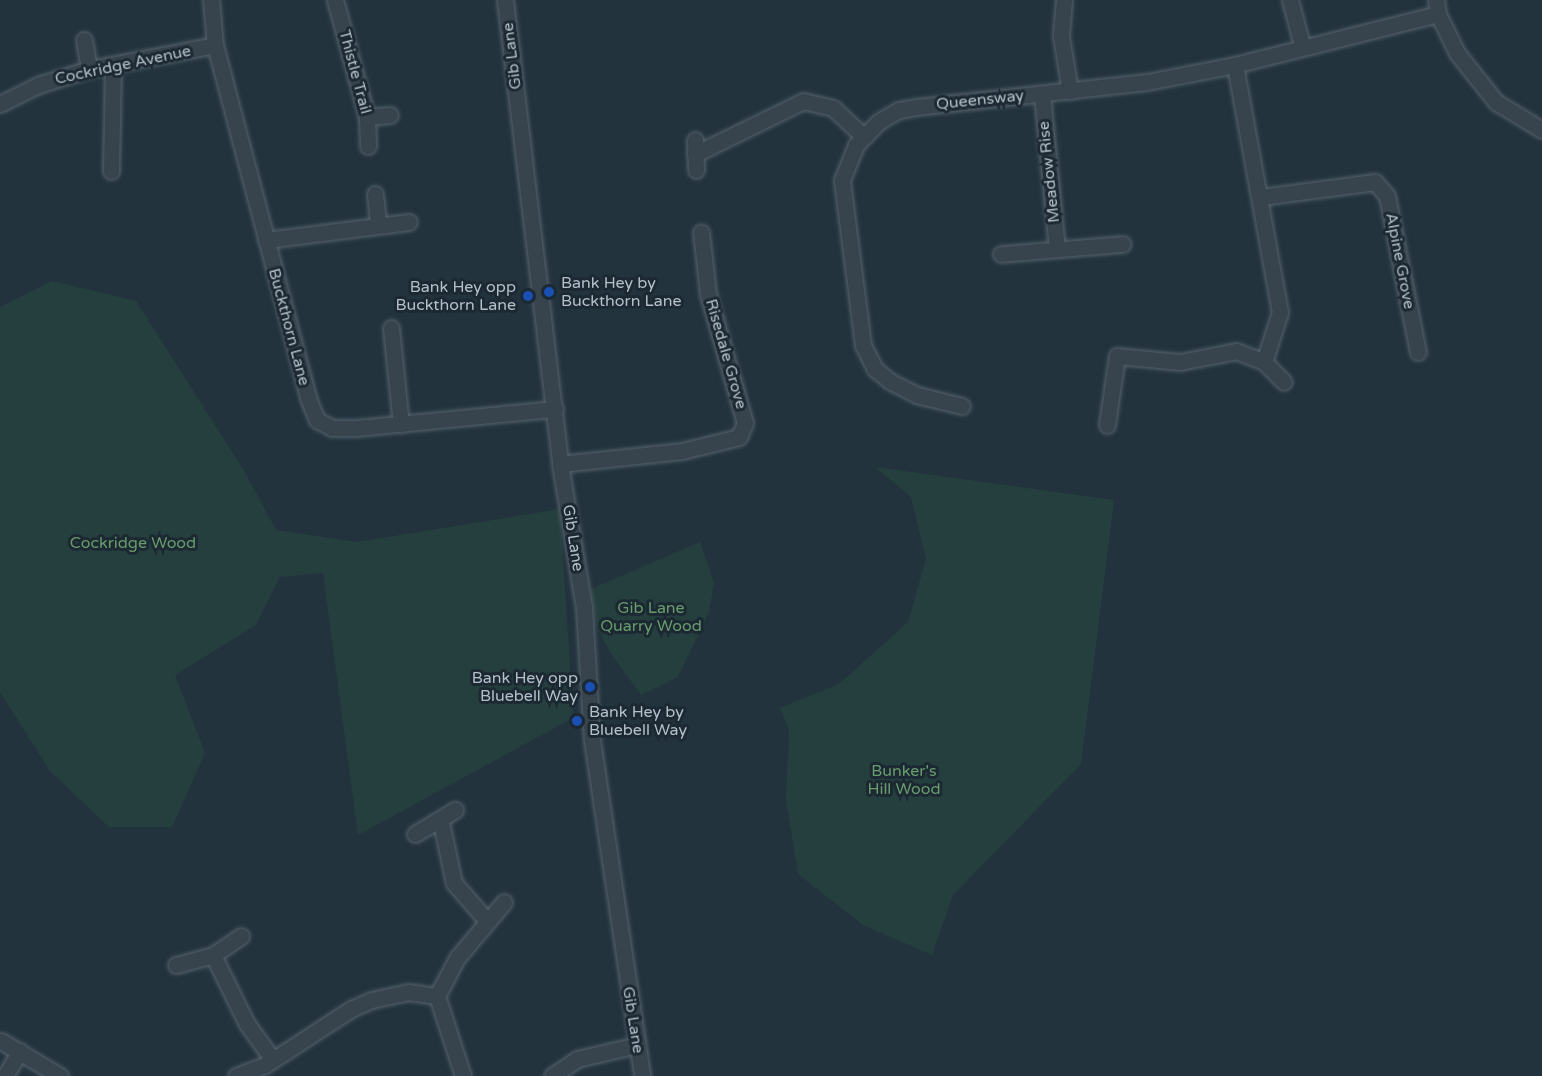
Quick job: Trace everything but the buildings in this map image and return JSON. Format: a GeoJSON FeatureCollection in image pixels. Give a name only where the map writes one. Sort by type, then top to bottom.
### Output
{"type":"FeatureCollection","features":[{"type":"Feature","properties":{"kind":"street","name":"Buckthorn Lane"},"geometry":{"type":"LineString","coordinates":[[212,0],[215,45],[266,240],[317,420],[332,428],[401,424],[555,409]]}},
{"type":"Feature","properties":{"kind":"street","name":"Thistle Trail"},"geometry":{"type":"LineString","coordinates":[[335,0],[368,117],[368,146]]}},
{"type":"Feature","properties":{"kind":"street","name":"Gib Lane"},"geometry":{"type":"LineString","coordinates":[[505,0],[560,464],[584,607],[592,740],[642,1076]]}},
{"type":"Feature","properties":{"kind":"street"},"geometry":{"type":"LineString","coordinates":[[1064,0],[1061,36],[1070,91]]}},
{"type":"Feature","properties":{"kind":"street"},"geometry":{"type":"LineString","coordinates":[[1290,0],[1302,45]]}},
{"type":"Feature","properties":{"kind":"street"},"geometry":{"type":"LineString","coordinates":[[1437,7],[1457,53],[1496,102],[1542,130]]}},
{"type":"Feature","properties":{"kind":"street","name":"Queensway"},"geometry":{"type":"LineString","coordinates":[[963,405],[917,395],[891,382],[875,369],[863,345],[842,192],[849,157],[863,136],[899,110],[1147,82],[1235,65],[1437,7]]}},
{"type":"Feature","properties":{"kind":"street"},"geometry":{"type":"LineString","coordinates":[[84,40],[90,69]]}},
{"type":"Feature","properties":{"kind":"street","name":"Cockridge Avenue"},"geometry":{"type":"LineString","coordinates":[[0,104],[38,85],[90,69],[113,67],[215,45]]}},
{"type":"Feature","properties":{"kind":"street"},"geometry":{"type":"LineString","coordinates":[[1235,65],[1261,197],[1280,312],[1264,362]]}},
{"type":"Feature","properties":{"kind":"street"},"geometry":{"type":"LineString","coordinates":[[111,171],[113,67]]}},
{"type":"Feature","properties":{"kind":"street","name":"Meadow Rise"},"geometry":{"type":"LineString","coordinates":[[1042,94],[1057,249]]}},
{"type":"Feature","properties":{"kind":"street"},"geometry":{"type":"LineString","coordinates":[[696,170],[695,147],[803,101],[833,108],[863,136]]}},
{"type":"Feature","properties":{"kind":"street"},"geometry":{"type":"LineString","coordinates":[[368,117],[390,115]]}},
{"type":"Feature","properties":{"kind":"street","name":"Alpine Grove"},"geometry":{"type":"LineString","coordinates":[[1261,197],[1376,182],[1387,196],[1418,352]]}},
{"type":"Feature","properties":{"kind":"street"},"geometry":{"type":"LineString","coordinates":[[375,194],[378,225]]}},
{"type":"Feature","properties":{"kind":"street"},"geometry":{"type":"LineString","coordinates":[[266,240],[409,222]]}},
{"type":"Feature","properties":{"kind":"street","name":"Risedale Grove"},"geometry":{"type":"LineString","coordinates":[[560,464],[682,451],[740,437],[746,423],[708,294],[701,232]]}},
{"type":"Feature","properties":{"kind":"street"},"geometry":{"type":"LineString","coordinates":[[1001,254],[1124,244]]}},
{"type":"Feature","properties":{"kind":"street"},"geometry":{"type":"LineString","coordinates":[[391,328],[401,424]]}},
{"type":"Feature","properties":{"kind":"street"},"geometry":{"type":"LineString","coordinates":[[1107,425],[1117,356],[1180,362],[1236,351],[1264,362],[1284,382]]}},
{"type":"Feature","properties":{"kind":"street"},"geometry":{"type":"LineString","coordinates":[[415,834],[441,822],[455,810]]}},
{"type":"Feature","properties":{"kind":"street"},"geometry":{"type":"LineString","coordinates":[[441,822],[454,883],[487,921]]}},
{"type":"Feature","properties":{"kind":"street"},"geometry":{"type":"LineString","coordinates":[[463,1076],[449,1044],[437,996],[457,958],[504,902]]}},
{"type":"Feature","properties":{"kind":"street"},"geometry":{"type":"LineString","coordinates":[[176,965],[213,955],[241,936]]}},
{"type":"Feature","properties":{"kind":"street"},"geometry":{"type":"LineString","coordinates":[[213,955],[247,1024],[273,1060]]}},
{"type":"Feature","properties":{"kind":"street"},"geometry":{"type":"LineString","coordinates":[[236,1076],[273,1060],[351,1009],[371,1000],[408,992],[437,996]]}},
{"type":"Feature","properties":{"kind":"street"},"geometry":{"type":"LineString","coordinates":[[2,1041],[60,1076]]}},
{"type":"Feature","properties":{"kind":"street"},"geometry":{"type":"LineString","coordinates":[[552,1076],[577,1059],[637,1045]]}},
{"type":"Feature","properties":{"kind":"street"},"geometry":{"type":"LineString","coordinates":[[5,1076],[20,1051]]}},
{"type":"Feature","properties":{"kind":"green space","name":"Cockridge Wood"},"geometry":{"type":"Polygon","coordinates":[[[52,281],[136,301],[246,474],[276,530],[357,542],[560,509],[573,718],[358,835],[323,573],[280,577],[256,625],[175,675],[205,753],[172,827],[109,827],[50,771],[0,692],[0,307],[52,281]]]}},
{"type":"Feature","properties":{"kind":"green space","name":"Bunker's Hill Wood"},"geometry":{"type":"Polygon","coordinates":[[[875,467],[1114,500],[1081,764],[953,895],[932,955],[863,925],[798,874],[786,800],[789,729],[780,708],[839,684],[908,622],[926,559],[911,497],[875,467]]]}},
{"type":"Feature","properties":{"kind":"green space","name":"Gib Lane Quarry Wood"},"geometry":{"type":"Polygon","coordinates":[[[700,542],[714,582],[709,612],[678,677],[641,695],[610,652],[595,623],[591,589],[700,542]]]}},
{"type":"Feature","properties":{"kind":"place","name":"Bank Hey by Buckthorn Lane"},"geometry":{"type":"Point","coordinates":[549,292]}},
{"type":"Feature","properties":{"kind":"place","name":"Bank Hey opp Buckthorn Lane"},"geometry":{"type":"Point","coordinates":[528,296]}},
{"type":"Feature","properties":{"kind":"place","name":"Bank Hey opp Bluebell Way"},"geometry":{"type":"Point","coordinates":[590,687]}},
{"type":"Feature","properties":{"kind":"place","name":"Bank Hey by Bluebell Way"},"geometry":{"type":"Point","coordinates":[577,721]}}]}
